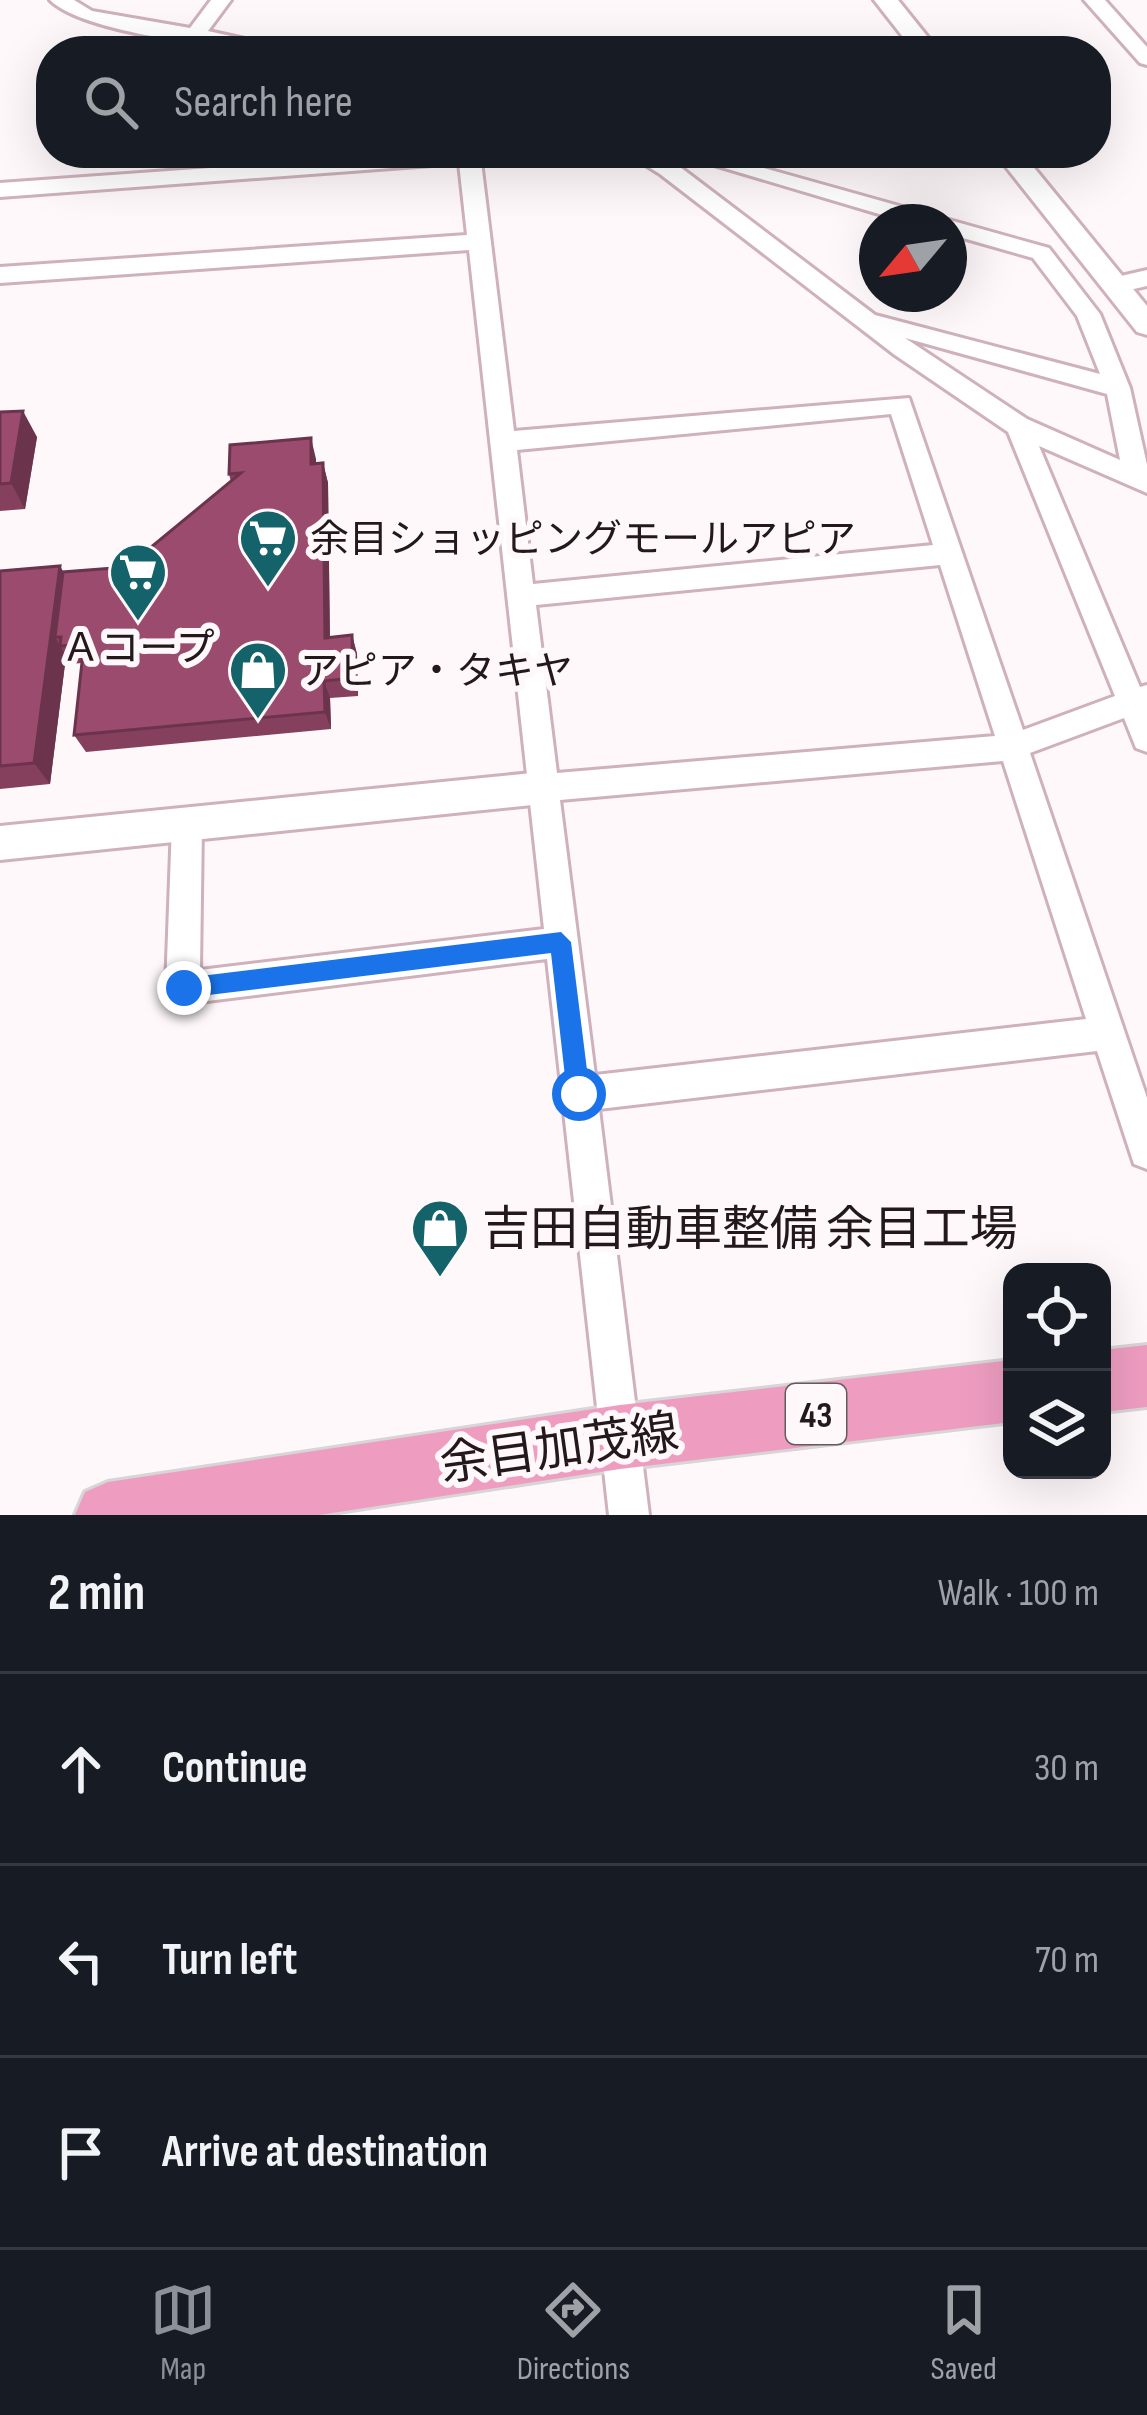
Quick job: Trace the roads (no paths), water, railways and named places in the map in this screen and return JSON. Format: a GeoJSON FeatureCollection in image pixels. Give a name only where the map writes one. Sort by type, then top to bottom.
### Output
{"type":"FeatureCollection","features":[{"type":"Feature","properties":{"kind":"main road"},"geometry":{"type":"LineString","coordinates":[[1111,1380],[1147,1376]]}},
{"type":"Feature","properties":{"kind":"main road","name":"余目加茂線"},"geometry":{"type":"LineString","coordinates":[[108,1515],[620,1437],[1003,1392]]}},
{"type":"Feature","properties":{"kind":"street"},"geometry":{"type":"LineString","coordinates":[[60,0],[86,16],[201,36]]}},
{"type":"Feature","properties":{"kind":"street"},"geometry":{"type":"LineString","coordinates":[[195,35],[221,0]]}},
{"type":"Feature","properties":{"kind":"street"},"geometry":{"type":"LineString","coordinates":[[886,0],[915,36]]}},
{"type":"Feature","properties":{"kind":"street"},"geometry":{"type":"LineString","coordinates":[[1094,0],[1147,59]]}},
{"type":"Feature","properties":{"kind":"street"},"geometry":{"type":"LineString","coordinates":[[0,190],[287,168]]}},
{"type":"Feature","properties":{"kind":"street"},"geometry":{"type":"LineString","coordinates":[[471,168],[629,1515]]}},
{"type":"Feature","properties":{"kind":"street"},"geometry":{"type":"LineString","coordinates":[[666,168],[873,320],[904,349],[1018,426],[1142,481]]}},
{"type":"Feature","properties":{"kind":"street"},"geometry":{"type":"LineString","coordinates":[[739,168],[868,204]]}},
{"type":"Feature","properties":{"kind":"street"},"geometry":{"type":"LineString","coordinates":[[1020,168],[1147,325]]}},
{"type":"Feature","properties":{"kind":"street"},"geometry":{"type":"LineString","coordinates":[[967,232],[1041,253],[1088,314],[1118,388],[1142,481]]}},
{"type":"Feature","properties":{"kind":"street"},"geometry":{"type":"LineString","coordinates":[[0,275],[479,242]]}},
{"type":"Feature","properties":{"kind":"street"},"geometry":{"type":"LineString","coordinates":[[1051,265],[1090,256]]}},
{"type":"Feature","properties":{"kind":"street"},"geometry":{"type":"LineString","coordinates":[[1116,285],[1147,278]]}},
{"type":"Feature","properties":{"kind":"street"},"geometry":{"type":"LineString","coordinates":[[873,320],[1118,388]]}},
{"type":"Feature","properties":{"kind":"street"},"geometry":{"type":"LineString","coordinates":[[502,442],[900,404],[1147,1151]]}},
{"type":"Feature","properties":{"kind":"street"},"geometry":{"type":"LineString","coordinates":[[1018,426],[1139,700],[1147,739]]}},
{"type":"Feature","properties":{"kind":"street"},"geometry":{"type":"LineString","coordinates":[[520,596],[948,554]]}},
{"type":"Feature","properties":{"kind":"street"},"geometry":{"type":"LineString","coordinates":[[0,843],[1011,747],[1139,700]]}},
{"type":"Feature","properties":{"kind":"street"},"geometry":{"type":"LineString","coordinates":[[187,824],[184,988],[561,942]]}},
{"type":"Feature","properties":{"kind":"street"},"geometry":{"type":"LineString","coordinates":[[579,1094],[1107,1033]]}},
{"type":"Feature","properties":{"kind":"place","name":"余目ショッピングモールアピア"},"geometry":{"type":"Point","coordinates":[268,589]}},
{"type":"Feature","properties":{"kind":"place","name":"Ａコープ"},"geometry":{"type":"Point","coordinates":[138,623]}},
{"type":"Feature","properties":{"kind":"place","name":"アピア・タキヤ"},"geometry":{"type":"Point","coordinates":[258,721]}},
{"type":"Feature","properties":{"kind":"place","name":"吉田自動車整備 余目工場"},"geometry":{"type":"Point","coordinates":[440,1279]}}]}
